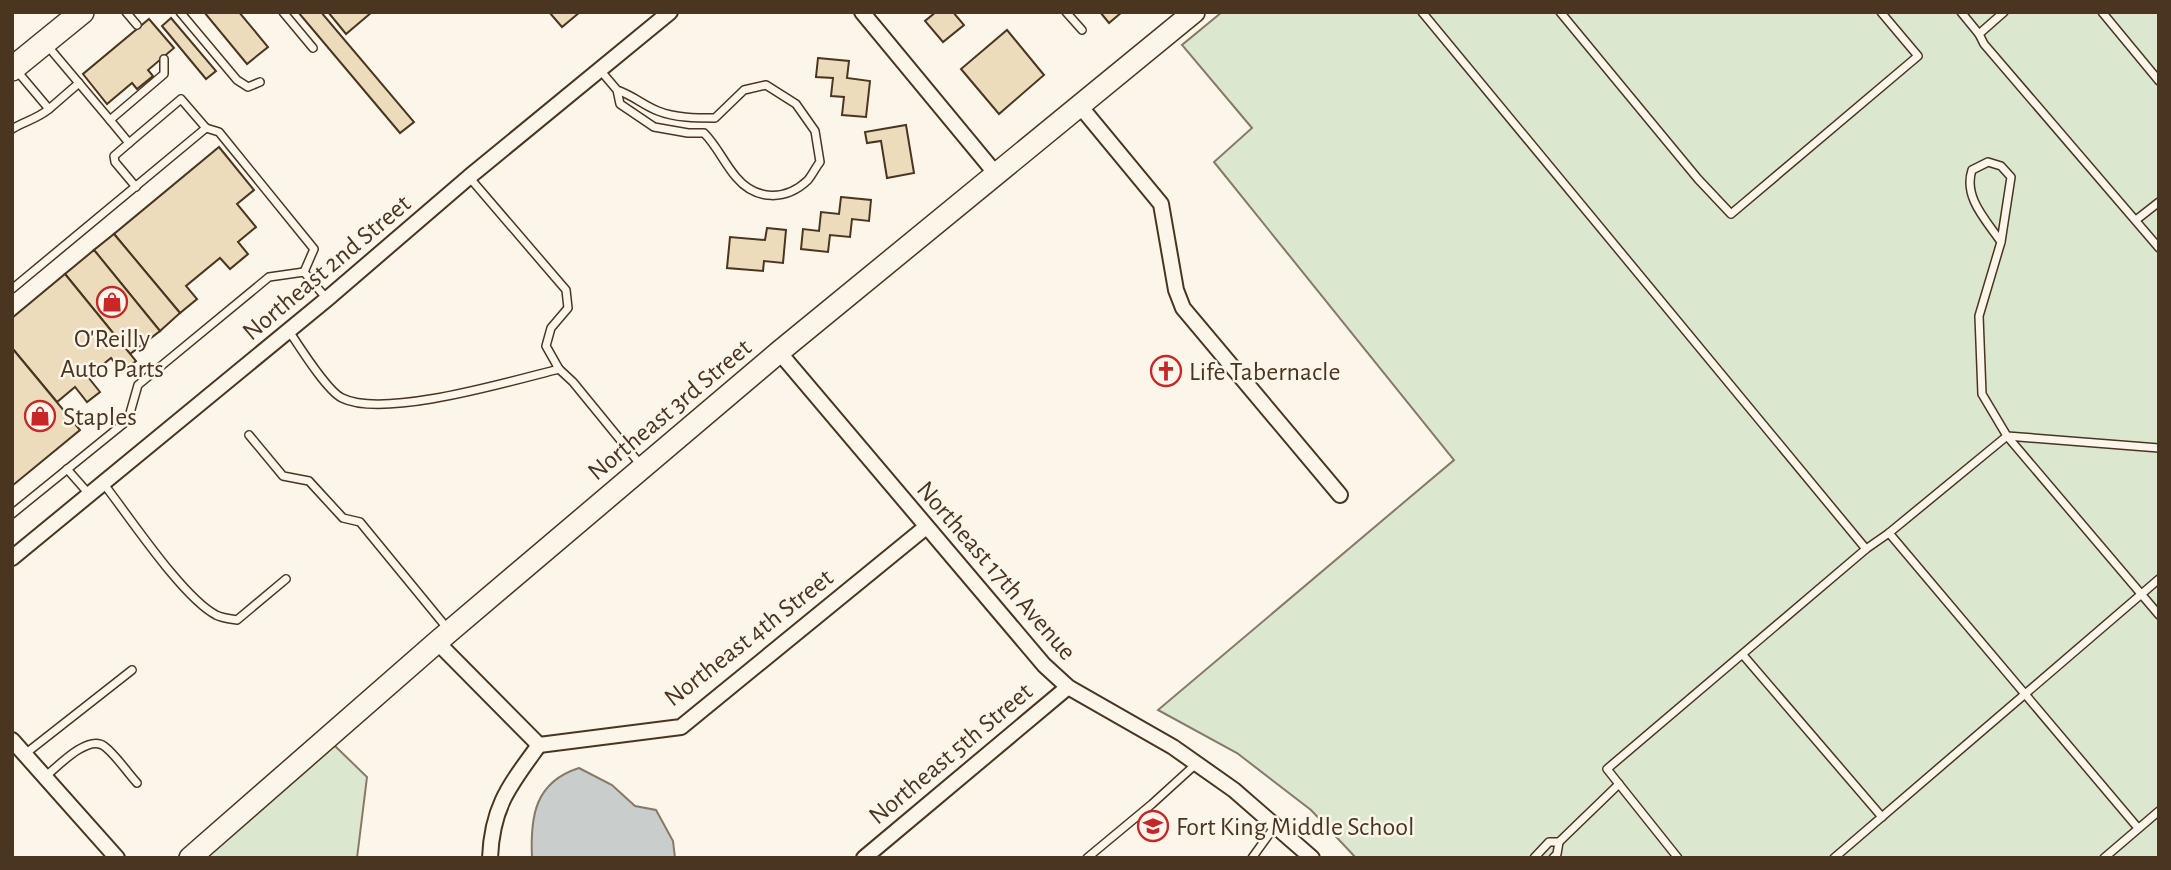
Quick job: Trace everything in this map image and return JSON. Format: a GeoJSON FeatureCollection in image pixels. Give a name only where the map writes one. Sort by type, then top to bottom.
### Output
{"type":"FeatureCollection","features":[{"type":"Feature","properties":{"kind":"main road"},"geometry":{"type":"LineString","coordinates":[[13,69],[82,12]]}},
{"type":"Feature","properties":{"kind":"street","name":"Northeast 2nd Street"},"geometry":{"type":"LineString","coordinates":[[12,558],[289,331],[468,177],[670,12]]}},
{"type":"Feature","properties":{"kind":"street"},"geometry":{"type":"LineString","coordinates":[[862,12],[996,174]]}},
{"type":"Feature","properties":{"kind":"street","name":"Northeast 3rd Street"},"geometry":{"type":"LineString","coordinates":[[190,858],[443,637],[779,352],[1194,12]]}},
{"type":"Feature","properties":{"kind":"street"},"geometry":{"type":"LineString","coordinates":[[1080,106],[1161,204],[1176,290],[1183,308],[1340,495]]}},
{"type":"Feature","properties":{"kind":"street","name":"Northeast 17th Avenue"},"geometry":{"type":"LineString","coordinates":[[779,352],[1044,665],[1068,687],[1234,790],[1312,858]]}},
{"type":"Feature","properties":{"kind":"street","name":"Northeast 4th Street"},"geometry":{"type":"LineString","coordinates":[[539,745],[681,727],[926,527]]}},
{"type":"Feature","properties":{"kind":"street"},"geometry":{"type":"LineString","coordinates":[[443,637],[539,745],[507,788],[491,832],[490,858]]}},
{"type":"Feature","properties":{"kind":"street","name":"Northeast 5th Street"},"geometry":{"type":"LineString","coordinates":[[864,858],[1068,687]]}},
{"type":"Feature","properties":{"kind":"street"},"geometry":{"type":"LineString","coordinates":[[12,740],[117,858]]}},
{"type":"Feature","properties":{"kind":"lane"},"geometry":{"type":"LineString","coordinates":[[126,12],[137,25]]}},
{"type":"Feature","properties":{"kind":"lane"},"geometry":{"type":"LineString","coordinates":[[180,12],[237,80],[248,87],[260,82]]}},
{"type":"Feature","properties":{"kind":"lane"},"geometry":{"type":"LineString","coordinates":[[284,12],[313,48]]}},
{"type":"Feature","properties":{"kind":"lane"},"geometry":{"type":"LineString","coordinates":[[1066,12],[1082,30]]}},
{"type":"Feature","properties":{"kind":"lane"},"geometry":{"type":"LineString","coordinates":[[1422,12],[1866,548]]}},
{"type":"Feature","properties":{"kind":"lane"},"geometry":{"type":"LineString","coordinates":[[1560,12],[1698,179],[1731,214],[1918,56],[1881,12]]}},
{"type":"Feature","properties":{"kind":"lane"},"geometry":{"type":"LineString","coordinates":[[1961,12],[1984,44],[2159,248]]}},
{"type":"Feature","properties":{"kind":"lane"},"geometry":{"type":"LineString","coordinates":[[1979,34],[2004,12]]}},
{"type":"Feature","properties":{"kind":"lane"},"geometry":{"type":"LineString","coordinates":[[2102,12],[2159,81]]}},
{"type":"Feature","properties":{"kind":"lane"},"geometry":{"type":"LineString","coordinates":[[45,43],[129,143]]}},
{"type":"Feature","properties":{"kind":"lane"},"geometry":{"type":"LineString","coordinates":[[110,120],[164,74],[164,60]]}},
{"type":"Feature","properties":{"kind":"lane"},"geometry":{"type":"LineString","coordinates":[[13,69],[49,109]]}},
{"type":"Feature","properties":{"kind":"lane"},"geometry":{"type":"LineString","coordinates":[[600,69],[617,90],[620,104],[654,127],[688,134],[704,132],[737,178],[759,195],[783,196],[808,180],[820,162],[815,131],[796,104],[766,85],[744,90],[715,118],[695,118],[659,112],[634,96],[617,90]]}},
{"type":"Feature","properties":{"kind":"lane"},"geometry":{"type":"LineString","coordinates":[[12,129],[25,121],[36,120],[79,83]]}},
{"type":"Feature","properties":{"kind":"lane"},"geometry":{"type":"LineString","coordinates":[[136,187],[115,162],[114,156],[181,99],[206,128],[219,132],[314,249],[304,272]]}},
{"type":"Feature","properties":{"kind":"lane"},"geometry":{"type":"LineString","coordinates":[[12,289],[206,128]]}},
{"type":"Feature","properties":{"kind":"lane"},"geometry":{"type":"LineString","coordinates":[[2001,242],[1971,197],[1968,182],[1972,170],[1987,162],[2001,166],[2011,177],[2001,242],[1979,316],[1982,394],[2007,436],[2159,615]]}},
{"type":"Feature","properties":{"kind":"lane"},"geometry":{"type":"LineString","coordinates":[[468,177],[566,290],[568,309],[551,328],[546,346],[559,369],[573,382],[643,468]]}},
{"type":"Feature","properties":{"kind":"lane"},"geometry":{"type":"LineString","coordinates":[[2136,220],[2159,202]]}},
{"type":"Feature","properties":{"kind":"lane"},"geometry":{"type":"LineString","coordinates":[[304,272],[327,299]]}},
{"type":"Feature","properties":{"kind":"lane"},"geometry":{"type":"LineString","coordinates":[[12,514],[128,419],[138,385],[269,276],[304,272]]}},
{"type":"Feature","properties":{"kind":"lane"},"geometry":{"type":"LineString","coordinates":[[289,331],[340,398],[360,404],[429,401],[559,369]]}},
{"type":"Feature","properties":{"kind":"lane"},"geometry":{"type":"LineString","coordinates":[[249,435],[282,476],[309,481],[343,518],[360,522],[443,637]]}},
{"type":"Feature","properties":{"kind":"lane"},"geometry":{"type":"LineString","coordinates":[[1678,858],[1607,769],[1866,548],[1889,533],[2007,436],[2159,447]]}},
{"type":"Feature","properties":{"kind":"lane"},"geometry":{"type":"LineString","coordinates":[[67,469],[89,495]]}},
{"type":"Feature","properties":{"kind":"lane"},"geometry":{"type":"LineString","coordinates":[[103,483],[182,584],[198,602],[218,616],[237,620],[286,579]]}},
{"type":"Feature","properties":{"kind":"lane"},"geometry":{"type":"LineString","coordinates":[[1889,533],[2138,828]]}},
{"type":"Feature","properties":{"kind":"lane"},"geometry":{"type":"LineString","coordinates":[[1834,858],[2159,579]]}},
{"type":"Feature","properties":{"kind":"lane"},"geometry":{"type":"LineString","coordinates":[[1743,655],[1882,817]]}},
{"type":"Feature","properties":{"kind":"lane"},"geometry":{"type":"LineString","coordinates":[[24,755],[132,670]]}},
{"type":"Feature","properties":{"kind":"lane"},"geometry":{"type":"LineString","coordinates":[[44,778],[81,747],[93,742],[102,744],[136,783]]}},
{"type":"Feature","properties":{"kind":"lane"},"geometry":{"type":"LineString","coordinates":[[1087,858],[1196,764]]}},
{"type":"Feature","properties":{"kind":"lane"},"geometry":{"type":"LineString","coordinates":[[1553,858],[1557,854],[1559,842],[1619,784]]}},
{"type":"Feature","properties":{"kind":"lane"},"geometry":{"type":"LineString","coordinates":[[2104,858],[2159,811]]}},
{"type":"Feature","properties":{"kind":"lane"},"geometry":{"type":"LineString","coordinates":[[1252,858],[1275,826]]}},
{"type":"Feature","properties":{"kind":"lane"},"geometry":{"type":"LineString","coordinates":[[1534,858],[1549,842],[1559,842]]}},
{"type":"Feature","properties":{"kind":"green space"},"geometry":{"type":"Polygon","coordinates":[[[1222,12],[2159,12],[2159,858],[1356,858],[1311,810],[1237,753],[1158,710],[1454,460],[1214,162],[1252,128],[1182,45],[1222,12]]]}},
{"type":"Feature","properties":{"kind":"green space"},"geometry":{"type":"Polygon","coordinates":[[[334,745],[367,777],[357,858],[204,858],[334,745]]]}},
{"type":"Feature","properties":{"kind":"shaded area"},"geometry":{"type":"Polygon","coordinates":[[[579,768],[612,785],[635,806],[656,810],[673,841],[675,858],[532,858],[532,828],[538,802],[553,782],[579,768]]]}},
{"type":"Feature","properties":{"kind":"building"},"geometry":{"type":"Polygon","coordinates":[[[204,12],[239,12],[268,47],[247,64],[204,12]]]}},
{"type":"Feature","properties":{"kind":"building"},"geometry":{"type":"Polygon","coordinates":[[[298,12],[321,12],[414,122],[400,133],[298,12]]]}},
{"type":"Feature","properties":{"kind":"building"},"geometry":{"type":"Polygon","coordinates":[[[328,12],[372,12],[346,34],[328,12]]]}},
{"type":"Feature","properties":{"kind":"building"},"geometry":{"type":"Polygon","coordinates":[[[549,12],[580,12],[562,27],[549,12]]]}},
{"type":"Feature","properties":{"kind":"building"},"geometry":{"type":"Polygon","coordinates":[[[936,12],[953,12],[964,25],[943,42],[925,21],[936,12]]]}},
{"type":"Feature","properties":{"kind":"building"},"geometry":{"type":"Polygon","coordinates":[[[1100,12],[1122,12],[1109,23],[1100,12]]]}},
{"type":"Feature","properties":{"kind":"building"},"geometry":{"type":"Polygon","coordinates":[[[171,18],[216,71],[206,79],[162,26],[171,18]]]}},
{"type":"Feature","properties":{"kind":"building"},"geometry":{"type":"Polygon","coordinates":[[[149,19],[174,48],[148,70],[153,76],[137,89],[132,83],[107,104],[83,74],[149,19]]]}},
{"type":"Feature","properties":{"kind":"building"},"geometry":{"type":"Polygon","coordinates":[[[1007,30],[1044,75],[999,114],[961,69],[1007,30]]]}},
{"type":"Feature","properties":{"kind":"building"},"geometry":{"type":"Polygon","coordinates":[[[818,58],[849,61],[847,78],[870,81],[866,117],[842,115],[844,97],[831,96],[833,78],[816,77],[818,58]]]}},
{"type":"Feature","properties":{"kind":"building"},"geometry":{"type":"Polygon","coordinates":[[[906,125],[914,173],[887,178],[881,141],[867,143],[865,132],[906,125]]]}},
{"type":"Feature","properties":{"kind":"building"},"geometry":{"type":"Polygon","coordinates":[[[219,147],[254,190],[237,204],[256,227],[238,242],[248,254],[230,269],[220,258],[186,286],[197,299],[180,313],[114,234],[219,147]]]}},
{"type":"Feature","properties":{"kind":"building"},"geometry":{"type":"Polygon","coordinates":[[[841,197],[871,200],[869,221],[852,219],[850,237],[830,235],[828,252],[801,249],[803,229],[819,231],[821,212],[839,214],[841,197]]]}},
{"type":"Feature","properties":{"kind":"building"},"geometry":{"type":"Polygon","coordinates":[[[767,228],[786,230],[783,263],[764,261],[763,271],[727,268],[730,237],[765,240],[767,228]]]}},
{"type":"Feature","properties":{"kind":"building"},"geometry":{"type":"Polygon","coordinates":[[[114,234],[180,313],[160,331],[94,250],[114,234]]]}},
{"type":"Feature","properties":{"kind":"building","name":"O'Reilly Auto Parts"},"geometry":{"type":"Polygon","coordinates":[[[94,250],[160,331],[130,354],[65,274],[94,250]]]}},
{"type":"Feature","properties":{"kind":"building"},"geometry":{"type":"Polygon","coordinates":[[[65,274],[136,361],[122,372],[111,358],[88,377],[100,392],[87,402],[75,387],[57,402],[12,348],[12,318],[65,274]]]}},
{"type":"Feature","properties":{"kind":"building","name":"Staples"},"geometry":{"type":"Polygon","coordinates":[[[12,348],[80,430],[12,486],[12,348]]]}},
{"type":"Feature","properties":{"kind":"place","name":"O'Reilly Auto Parts"},"geometry":{"type":"Point","coordinates":[112,302]}},
{"type":"Feature","properties":{"kind":"place","name":"Life Tabernacle"},"geometry":{"type":"Point","coordinates":[1166,371]}},
{"type":"Feature","properties":{"kind":"place","name":"Staples"},"geometry":{"type":"Point","coordinates":[40,416]}},
{"type":"Feature","properties":{"kind":"place","name":"Fort King Middle School"},"geometry":{"type":"Point","coordinates":[1153,826]}}]}
